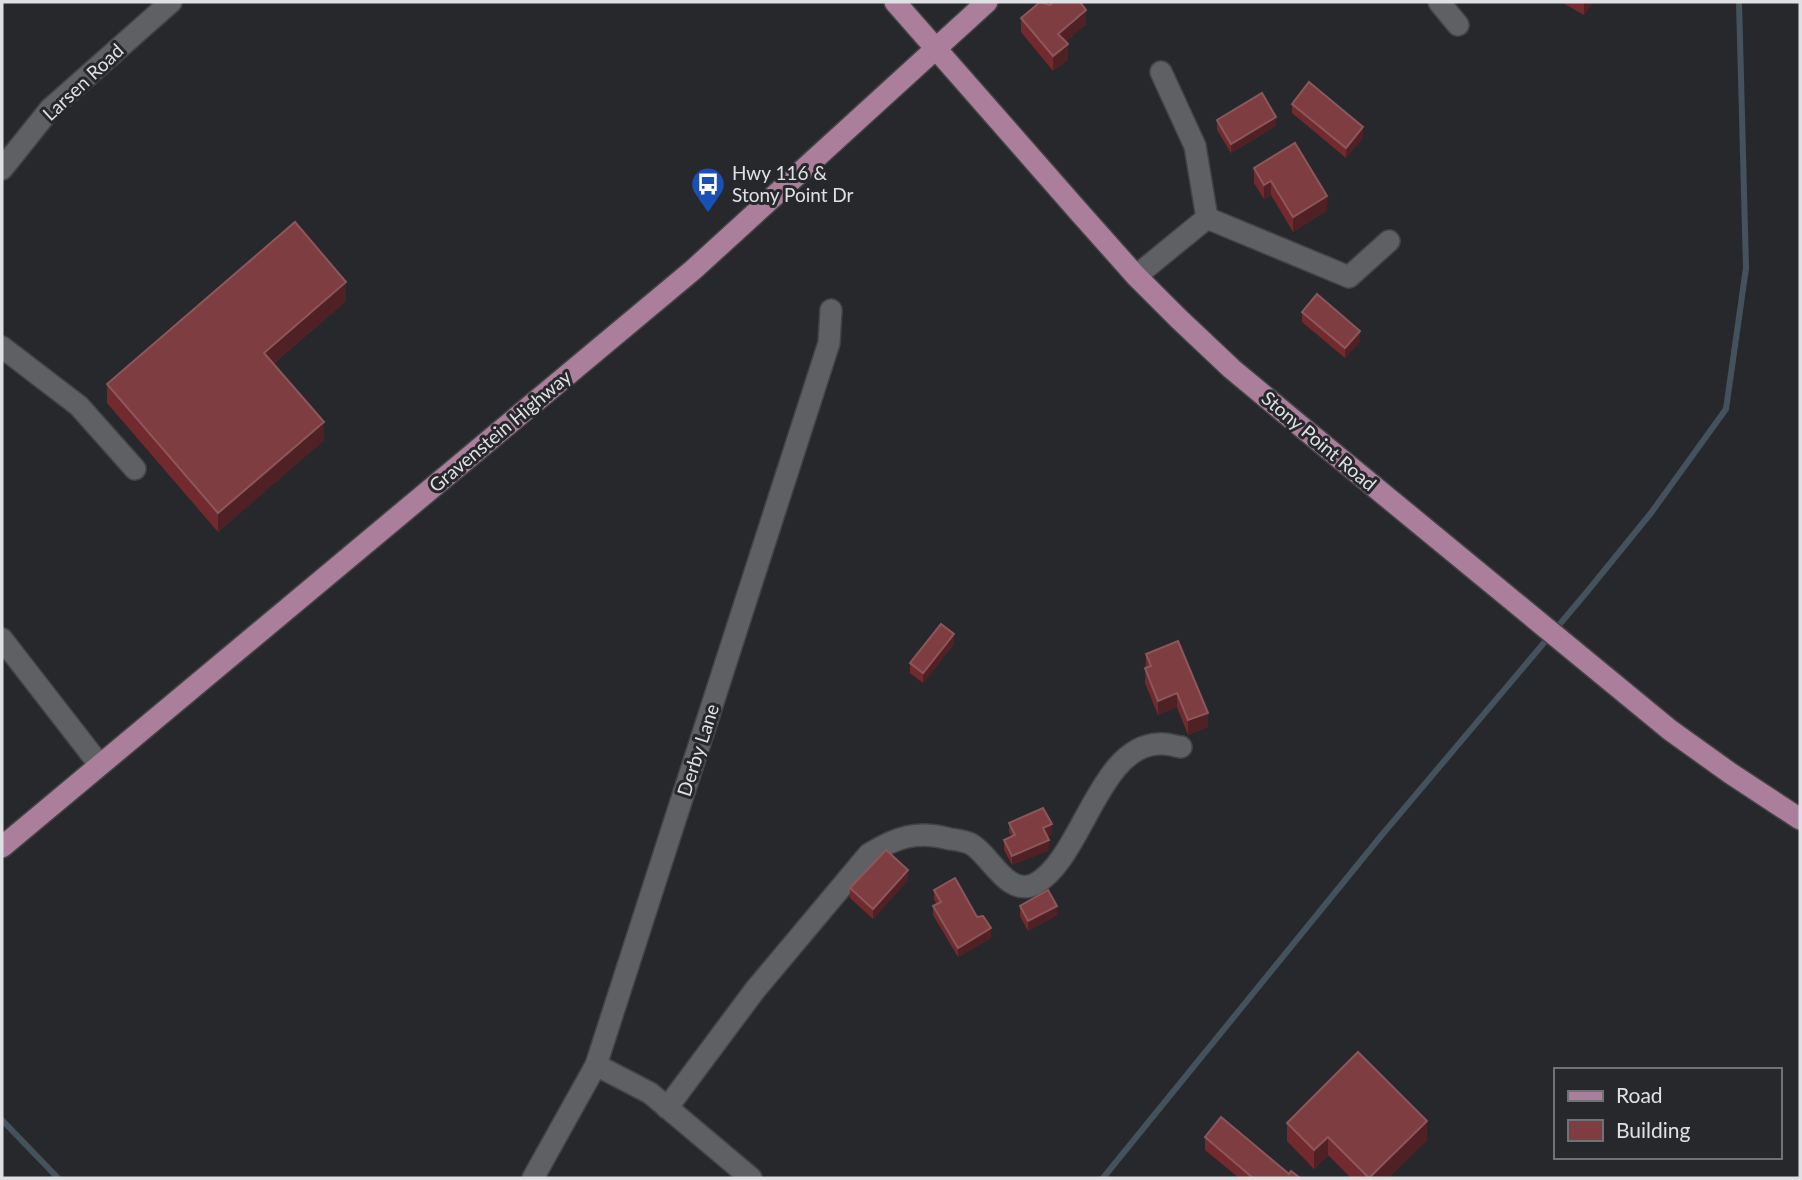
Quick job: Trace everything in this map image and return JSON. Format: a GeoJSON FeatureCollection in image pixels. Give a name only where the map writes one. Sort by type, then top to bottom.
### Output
{"type":"FeatureCollection","features":[{"type":"Feature","properties":{"kind":"main road","name":"Stony Point Road"},"geometry":{"type":"LineString","coordinates":[[895,2],[1136,276],[1232,369],[1627,695],[1730,773],[1800,819]]}},
{"type":"Feature","properties":{"kind":"main road","name":"Gravenstein Highway"},"geometry":{"type":"LineString","coordinates":[[2,847],[693,270],[988,2]]}},
{"type":"Feature","properties":{"kind":"street","name":"Larsen Road"},"geometry":{"type":"LineString","coordinates":[[2,169],[50,108],[171,2]]}},
{"type":"Feature","properties":{"kind":"street"},"geometry":{"type":"LineString","coordinates":[[1439,2],[1458,25]]}},
{"type":"Feature","properties":{"kind":"street"},"geometry":{"type":"LineString","coordinates":[[1161,72],[1195,146],[1208,218]]}},
{"type":"Feature","properties":{"kind":"street"},"geometry":{"type":"LineString","coordinates":[[1136,276],[1208,218]]}},
{"type":"Feature","properties":{"kind":"street"},"geometry":{"type":"LineString","coordinates":[[1208,218],[1349,277],[1389,240]]}},
{"type":"Feature","properties":{"kind":"street","name":"Derby Lane"},"geometry":{"type":"LineString","coordinates":[[533,1178],[596,1065],[829,343],[831,310]]}},
{"type":"Feature","properties":{"kind":"street"},"geometry":{"type":"LineString","coordinates":[[2,347],[79,406],[135,469]]}},
{"type":"Feature","properties":{"kind":"street"},"geometry":{"type":"LineString","coordinates":[[2,639],[99,765]]}},
{"type":"Feature","properties":{"kind":"street"},"geometry":{"type":"LineString","coordinates":[[667,1108],[755,990],[869,854],[907,835],[935,835],[971,844],[1009,881],[1022,887],[1032,886],[1047,876],[1060,860],[1104,785],[1124,761],[1146,746],[1159,744],[1181,747]]}},
{"type":"Feature","properties":{"kind":"street"},"geometry":{"type":"LineString","coordinates":[[596,1065],[650,1093],[751,1178]]}},
{"type":"Feature","properties":{"kind":"building"},"geometry":{"type":"Polygon","coordinates":[[[1040,2],[1050,5],[1053,2],[1080,2],[1086,10],[1058,34],[1068,44],[1053,56],[1021,18],[1040,2]]]}},
{"type":"Feature","properties":{"kind":"building"},"geometry":{"type":"Polygon","coordinates":[[[1309,82],[1363,127],[1346,148],[1292,104],[1309,82]]]}},
{"type":"Feature","properties":{"kind":"building"},"geometry":{"type":"Polygon","coordinates":[[[1262,93],[1276,117],[1231,144],[1217,120],[1262,93]]]}},
{"type":"Feature","properties":{"kind":"building"},"geometry":{"type":"Polygon","coordinates":[[[1295,143],[1327,196],[1293,217],[1271,181],[1264,185],[1254,168],[1295,143]]]}},
{"type":"Feature","properties":{"kind":"building"},"geometry":{"type":"Polygon","coordinates":[[[295,222],[346,282],[264,353],[324,422],[218,513],[107,384],[295,222]]]}},
{"type":"Feature","properties":{"kind":"building"},"geometry":{"type":"Polygon","coordinates":[[[1317,294],[1360,331],[1345,348],[1302,312],[1317,294]]]}},
{"type":"Feature","properties":{"kind":"building"},"geometry":{"type":"Polygon","coordinates":[[[941,624],[954,634],[923,673],[910,663],[941,624]]]}},
{"type":"Feature","properties":{"kind":"building"},"geometry":{"type":"Polygon","coordinates":[[[1178,641],[1208,713],[1188,720],[1177,693],[1158,701],[1145,668],[1151,666],[1146,654],[1178,641]]]}},
{"type":"Feature","properties":{"kind":"building"},"geometry":{"type":"Polygon","coordinates":[[[1043,808],[1052,824],[1043,828],[1049,840],[1012,856],[1004,840],[1015,835],[1009,823],[1043,808]]]}},
{"type":"Feature","properties":{"kind":"building"},"geometry":{"type":"Polygon","coordinates":[[[886,850],[908,870],[873,909],[850,888],[886,850]]]}},
{"type":"Feature","properties":{"kind":"building"},"geometry":{"type":"Polygon","coordinates":[[[955,878],[977,917],[983,916],[991,928],[958,948],[933,906],[941,902],[934,890],[955,878]]]}},
{"type":"Feature","properties":{"kind":"building"},"geometry":{"type":"Polygon","coordinates":[[[1048,890],[1057,906],[1028,921],[1020,906],[1048,890]]]}},
{"type":"Feature","properties":{"kind":"building"},"geometry":{"type":"Polygon","coordinates":[[[1358,1052],[1427,1121],[1369,1178],[1328,1137],[1314,1150],[1287,1123],[1358,1052]]]}},
{"type":"Feature","properties":{"kind":"building"},"geometry":{"type":"Polygon","coordinates":[[[1221,1117],[1289,1174],[1291,1171],[1300,1178],[1253,1178],[1205,1137],[1221,1117]]]}},
{"type":"Feature","properties":{"kind":"waterway"},"geometry":{"type":"LineString","coordinates":[[1103,1178],[1381,836],[1651,513],[1726,409],[1746,268],[1739,2]]}},
{"type":"Feature","properties":{"kind":"waterway"},"geometry":{"type":"LineString","coordinates":[[2,1120],[58,1178]]}},
{"type":"Feature","properties":{"kind":"place","name":"Hwy 116 & Stony Point Dr"},"geometry":{"type":"Point","coordinates":[708,214]}}]}
